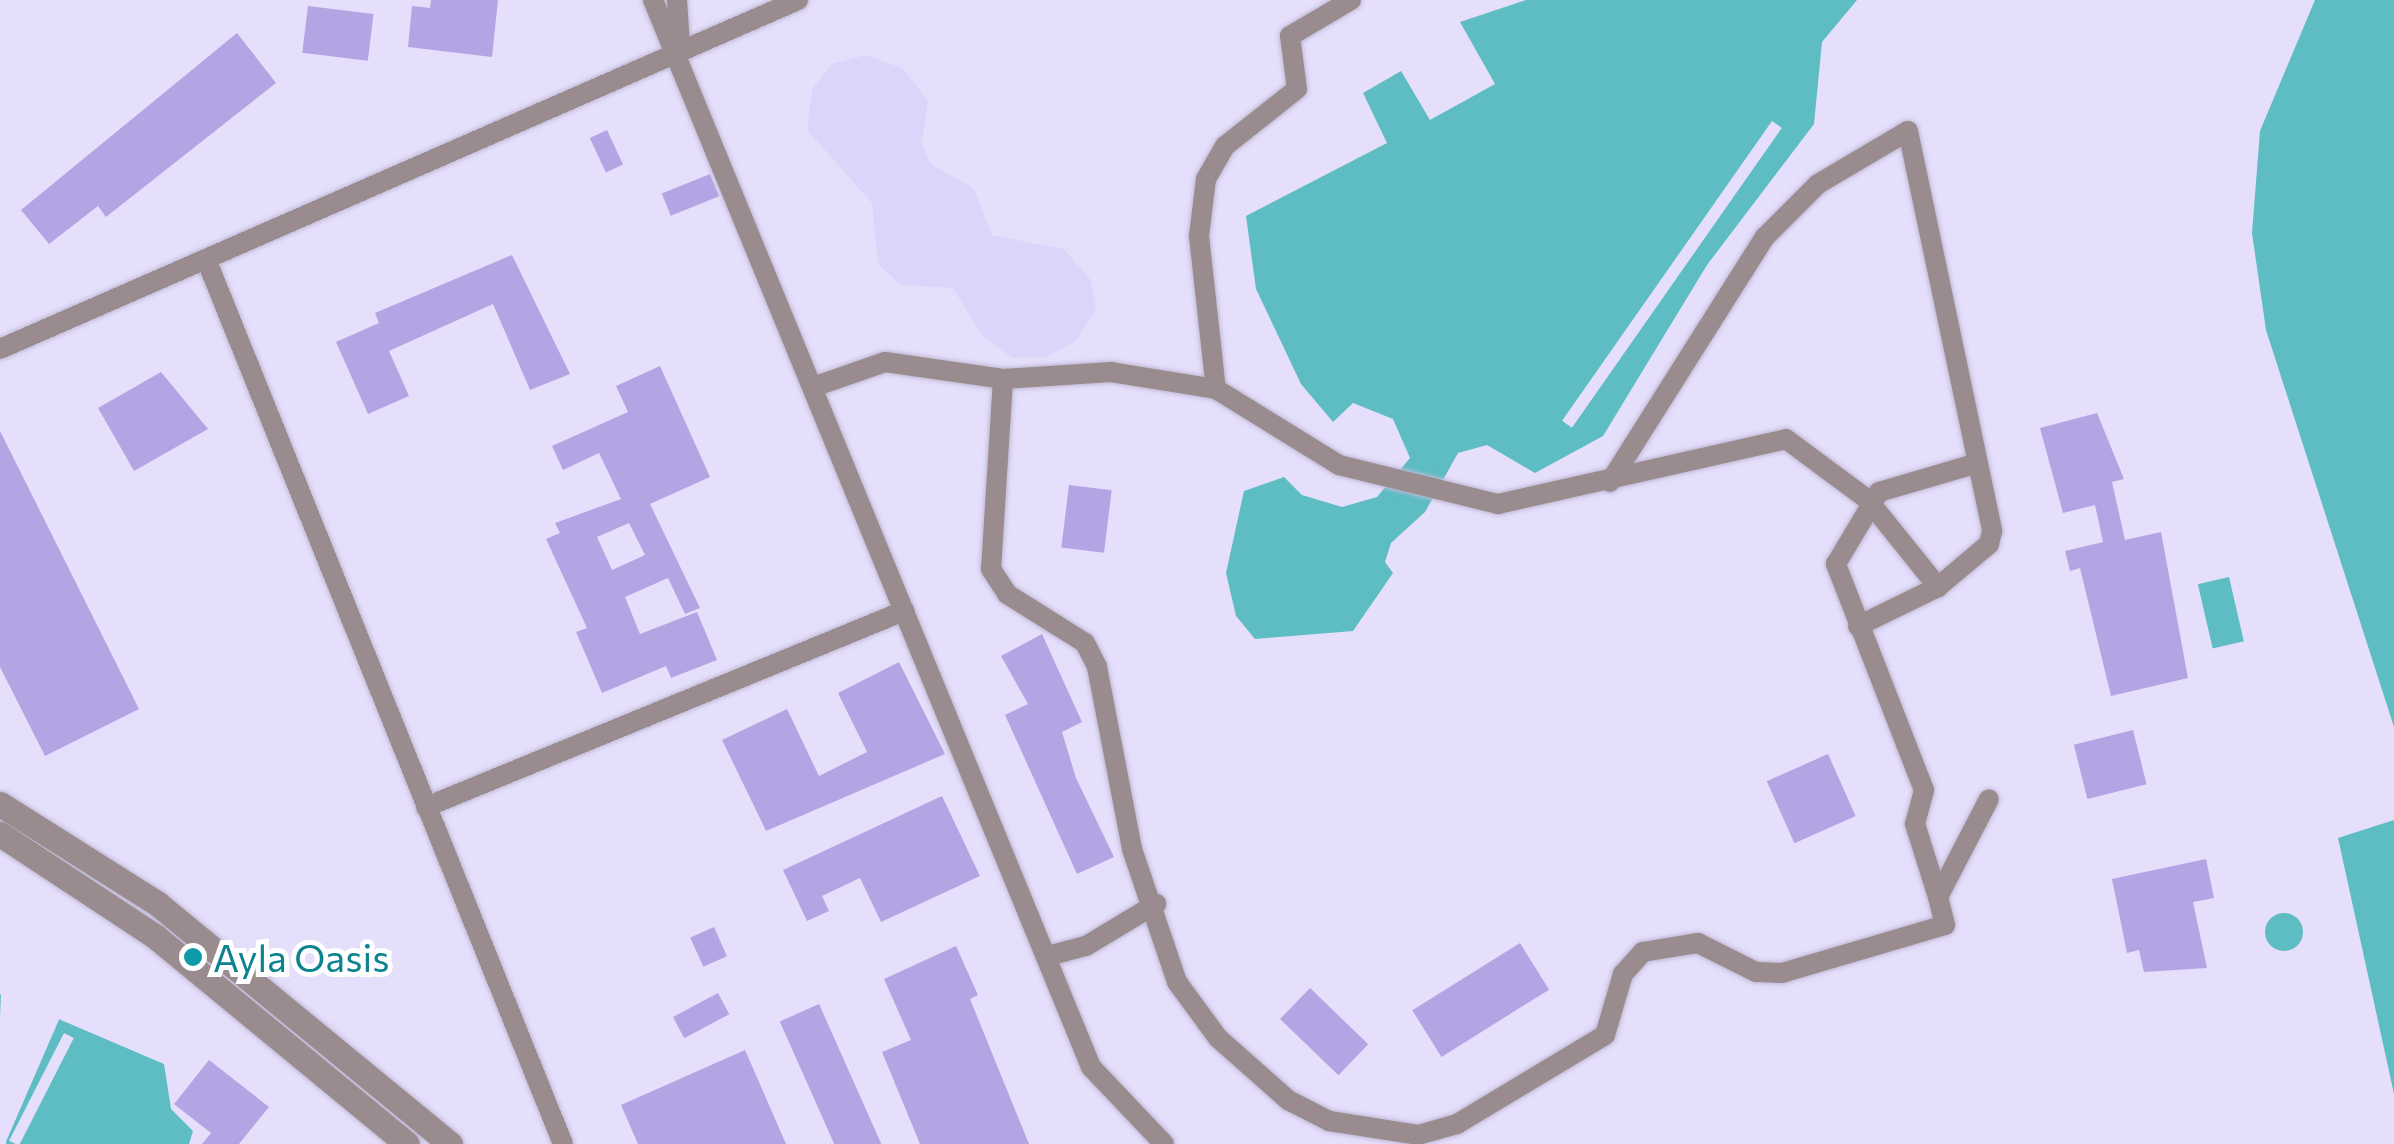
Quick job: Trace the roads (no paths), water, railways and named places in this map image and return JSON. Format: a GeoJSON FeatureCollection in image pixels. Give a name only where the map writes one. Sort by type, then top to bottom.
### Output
{"type":"FeatureCollection","features":[{"type":"Feature","properties":{"kind":"street"},"geometry":{"type":"LineString","coordinates":[[653,0],[681,57],[1097,1077],[1164,1144]]}},
{"type":"Feature","properties":{"kind":"street"},"geometry":{"type":"LineString","coordinates":[[677,0],[681,57]]}},
{"type":"Feature","properties":{"kind":"street"},"geometry":{"type":"LineString","coordinates":[[0,349],[681,57],[798,0]]}},
{"type":"Feature","properties":{"kind":"street"},"geometry":{"type":"LineString","coordinates":[[1216,390],[1199,236],[1206,179],[1225,146],[1297,89],[1290,36],[1351,0]]}},
{"type":"Feature","properties":{"kind":"street"},"geometry":{"type":"LineString","coordinates":[[1610,482],[1764,237],[1818,184],[1908,132],[1989,544],[1938,587],[1858,626]]}},
{"type":"Feature","properties":{"kind":"street"},"geometry":{"type":"LineString","coordinates":[[206,259],[563,1144]]}},
{"type":"Feature","properties":{"kind":"street"},"geometry":{"type":"LineString","coordinates":[[816,386],[886,362],[1004,379],[1111,372],[1216,390],[1317,455],[1478,502],[1519,504],[1776,438],[1806,449],[1868,500],[1938,587]]}},
{"type":"Feature","properties":{"kind":"street"},"geometry":{"type":"LineString","coordinates":[[1004,379],[990,570],[1007,594],[1091,655],[1132,849],[1156,904],[1177,982],[1252,1072],[1330,1121],[1418,1135],[1506,1103],[1605,1036],[1623,974],[1644,952],[1698,943],[1756,972],[1782,973],[1944,926],[1915,824],[1924,790],[1836,564],[1868,500],[1892,484],[1976,464]]}},
{"type":"Feature","properties":{"kind":"street"},"geometry":{"type":"LineString","coordinates":[[426,807],[904,611]]}},
{"type":"Feature","properties":{"kind":"street"},"geometry":{"type":"LineString","coordinates":[[1938,897],[1989,799]]}},
{"type":"Feature","properties":{"kind":"street"},"geometry":{"type":"LineString","coordinates":[[0,804],[98,861],[219,954],[450,1144]]}},
{"type":"Feature","properties":{"kind":"street"},"geometry":{"type":"LineString","coordinates":[[0,834],[201,974],[407,1144]]}},
{"type":"Feature","properties":{"kind":"street"},"geometry":{"type":"LineString","coordinates":[[1048,956],[1086,946],[1156,904]]}},
{"type":"Feature","properties":{"kind":"street"},"geometry":{"type":"LineString","coordinates":[[201,974],[219,954]]}},
{"type":"Feature","properties":{"kind":"place","name":"Ayla Oasis"},"geometry":{"type":"Point","coordinates":[193,957]}}]}
